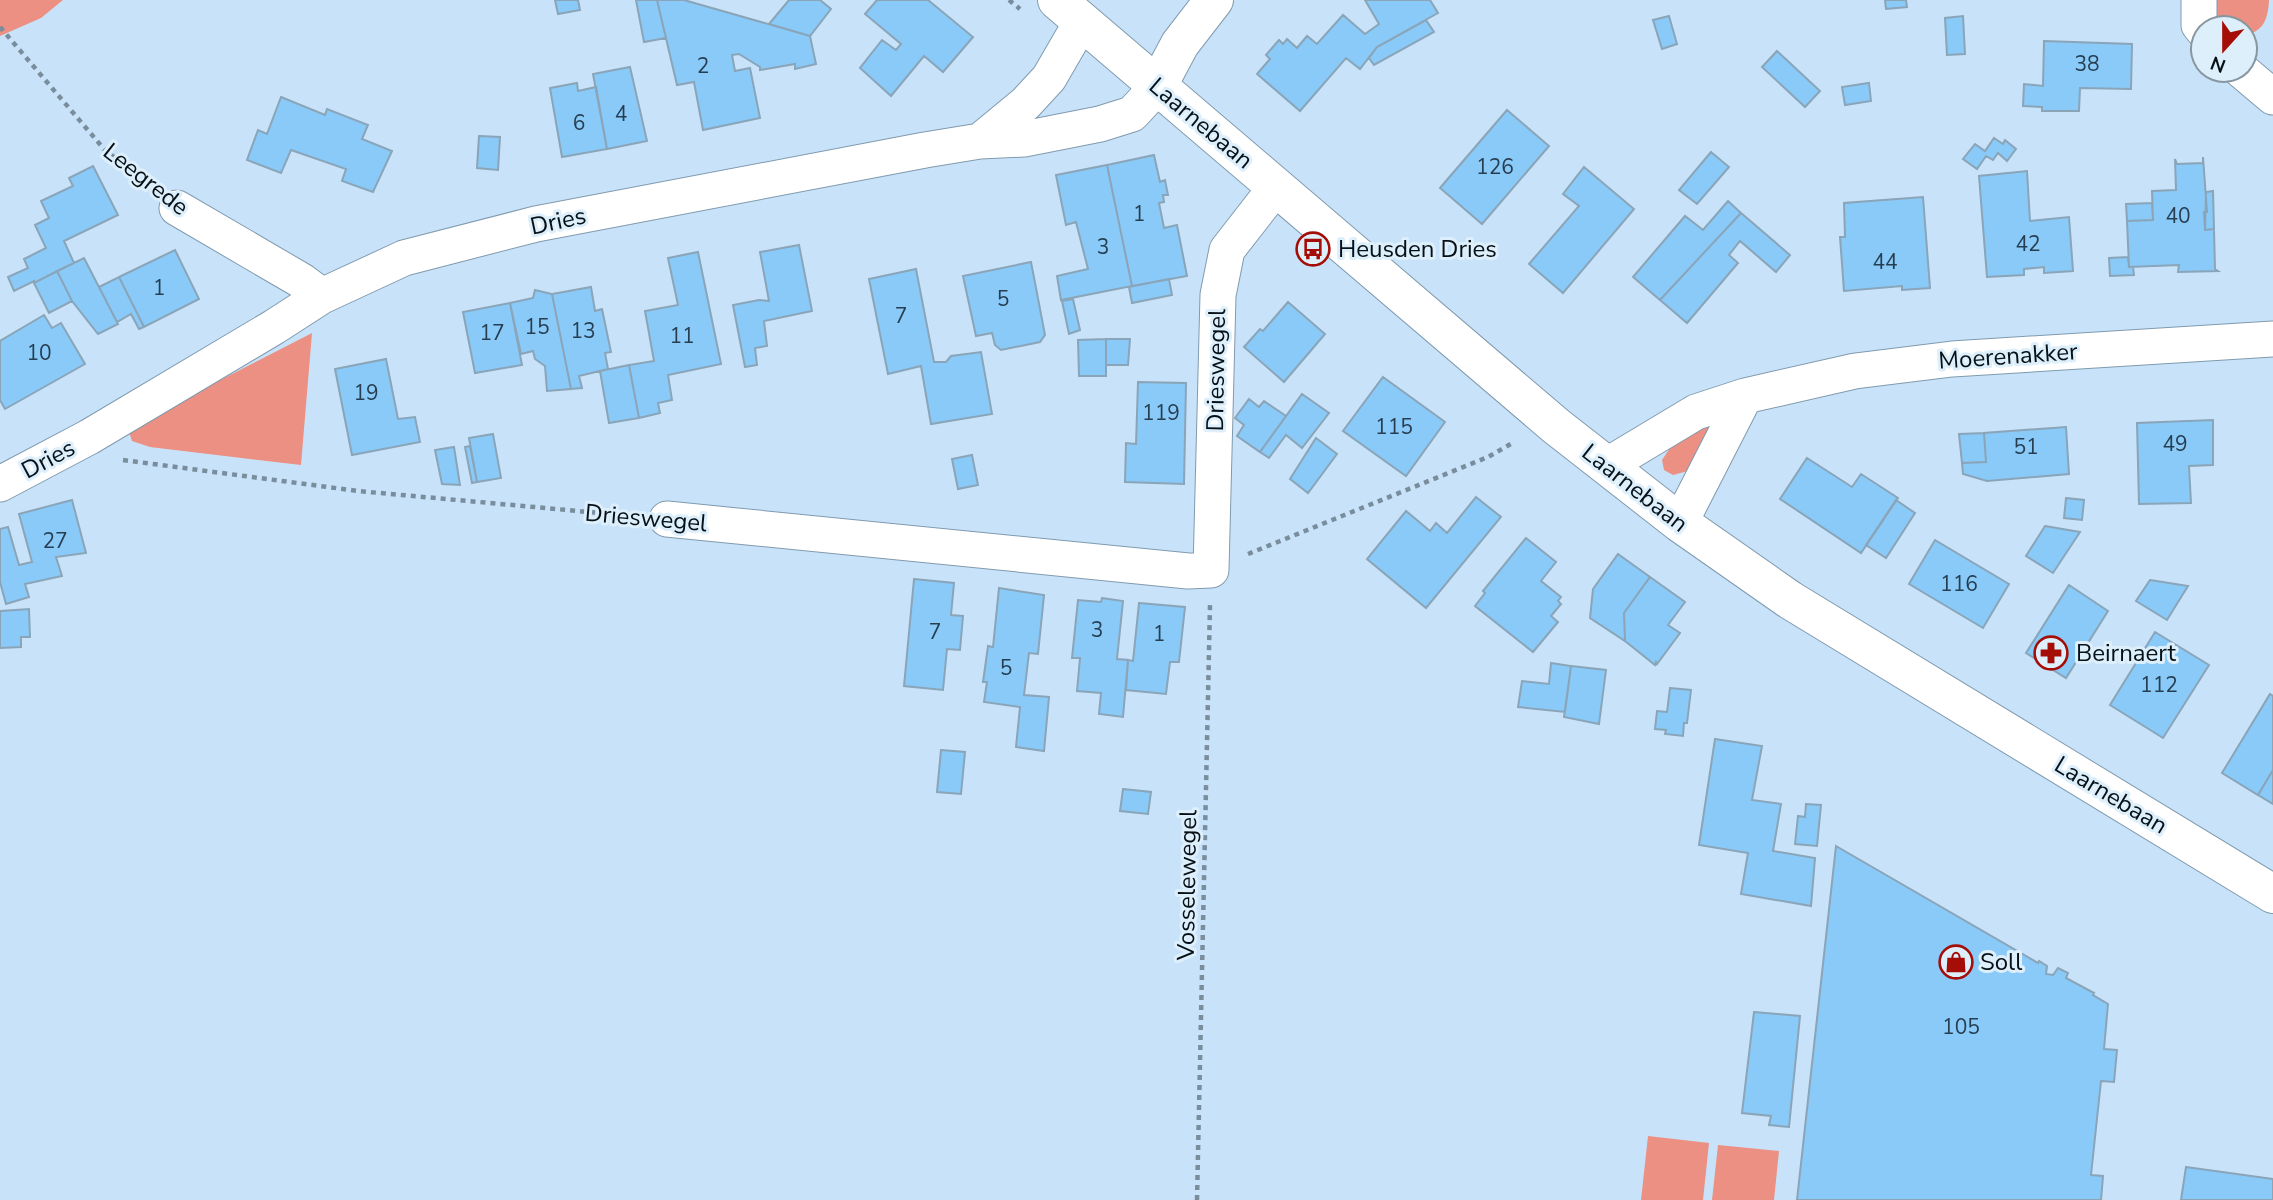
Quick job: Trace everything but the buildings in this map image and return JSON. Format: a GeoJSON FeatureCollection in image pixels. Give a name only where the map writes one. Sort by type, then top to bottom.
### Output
{"type":"FeatureCollection","features":[{"type":"Feature","properties":{"kind":"street"},"geometry":{"type":"LineString","coordinates":[[1157,87],[1180,44],[1214,0]]}},
{"type":"Feature","properties":{"kind":"street"},"geometry":{"type":"LineString","coordinates":[[980,141],[1026,103],[1048,78],[1080,7]]}},
{"type":"Feature","properties":{"kind":"street","name":"Laarnebaan"},"geometry":{"type":"LineString","coordinates":[[1080,7],[1157,87],[1606,467],[1679,523],[1790,600],[2273,894]]}},
{"type":"Feature","properties":{"kind":"street"},"geometry":{"type":"LineString","coordinates":[[2258,84],[2273,97]]}},
{"type":"Feature","properties":{"kind":"street","name":"Dries"},"geometry":{"type":"LineString","coordinates":[[0,484],[89,437],[322,296],[404,258],[536,224],[980,141],[1024,139],[1100,124],[1132,114],[1157,87]]}},
{"type":"Feature","properties":{"kind":"street","name":"Drieswegel"},"geometry":{"type":"LineString","coordinates":[[667,519],[1188,571],[1211,570],[1218,295],[1227,250],[1276,187]]}},
{"type":"Feature","properties":{"kind":"street","name":"Leegrede"},"geometry":{"type":"LineString","coordinates":[[177,208],[302,281],[322,296]]}},
{"type":"Feature","properties":{"kind":"street","name":"Moerenakker"},"geometry":{"type":"LineString","coordinates":[[1606,467],[1696,412],[1745,397],[1855,371],[1952,359],[2273,339]]}},
{"type":"Feature","properties":{"kind":"street"},"geometry":{"type":"LineString","coordinates":[[1679,523],[1745,397]]}},
{"type":"Feature","properties":{"kind":"path","name":"Leegrede"},"geometry":{"type":"LineString","coordinates":[[0,27],[104,149],[177,208]]}},
{"type":"Feature","properties":{"kind":"path"},"geometry":{"type":"LineString","coordinates":[[1211,570],[1488,457],[1551,421]]}},
{"type":"Feature","properties":{"kind":"path","name":"Drieswegel"},"geometry":{"type":"LineString","coordinates":[[89,437],[113,459],[358,491],[667,519]]}},
{"type":"Feature","properties":{"kind":"path","name":"Vosselewegel"},"geometry":{"type":"LineString","coordinates":[[1197,1200],[1211,570]]}},
{"type":"Feature","properties":{"kind":"shaded area"},"geometry":{"type":"Polygon","coordinates":[[[0,0],[63,0],[41,18],[0,36],[0,0]]]}},
{"type":"Feature","properties":{"kind":"shaded area"},"geometry":{"type":"Polygon","coordinates":[[[2216,0],[2269,0],[2266,17],[2259,29],[2259,14],[2216,14],[2216,0]]]}},
{"type":"Feature","properties":{"kind":"shaded area"},"geometry":{"type":"Polygon","coordinates":[[[312,333],[301,465],[150,447],[132,441],[129,432],[146,418],[312,333]]]}},
{"type":"Feature","properties":{"kind":"shaded area"},"geometry":{"type":"Polygon","coordinates":[[[1721,419],[1688,471],[1673,475],[1664,470],[1662,460],[1674,442],[1721,419]]]}},
{"type":"Feature","properties":{"kind":"shaded area"},"geometry":{"type":"Polygon","coordinates":[[[1648,1136],[1709,1143],[1703,1200],[1641,1200],[1648,1136]]]}},
{"type":"Feature","properties":{"kind":"shaded area"},"geometry":{"type":"Polygon","coordinates":[[[1718,1145],[1779,1151],[1774,1200],[1712,1200],[1718,1145]]]}},
{"type":"Feature","properties":{"kind":"place","name":"Heusden Dries"},"geometry":{"type":"Point","coordinates":[1313,249]}},
{"type":"Feature","properties":{"kind":"place","name":"Beirnaert"},"geometry":{"type":"Point","coordinates":[2051,653]}},
{"type":"Feature","properties":{"kind":"place","name":"Soll"},"geometry":{"type":"Point","coordinates":[1956,962]}}]}
